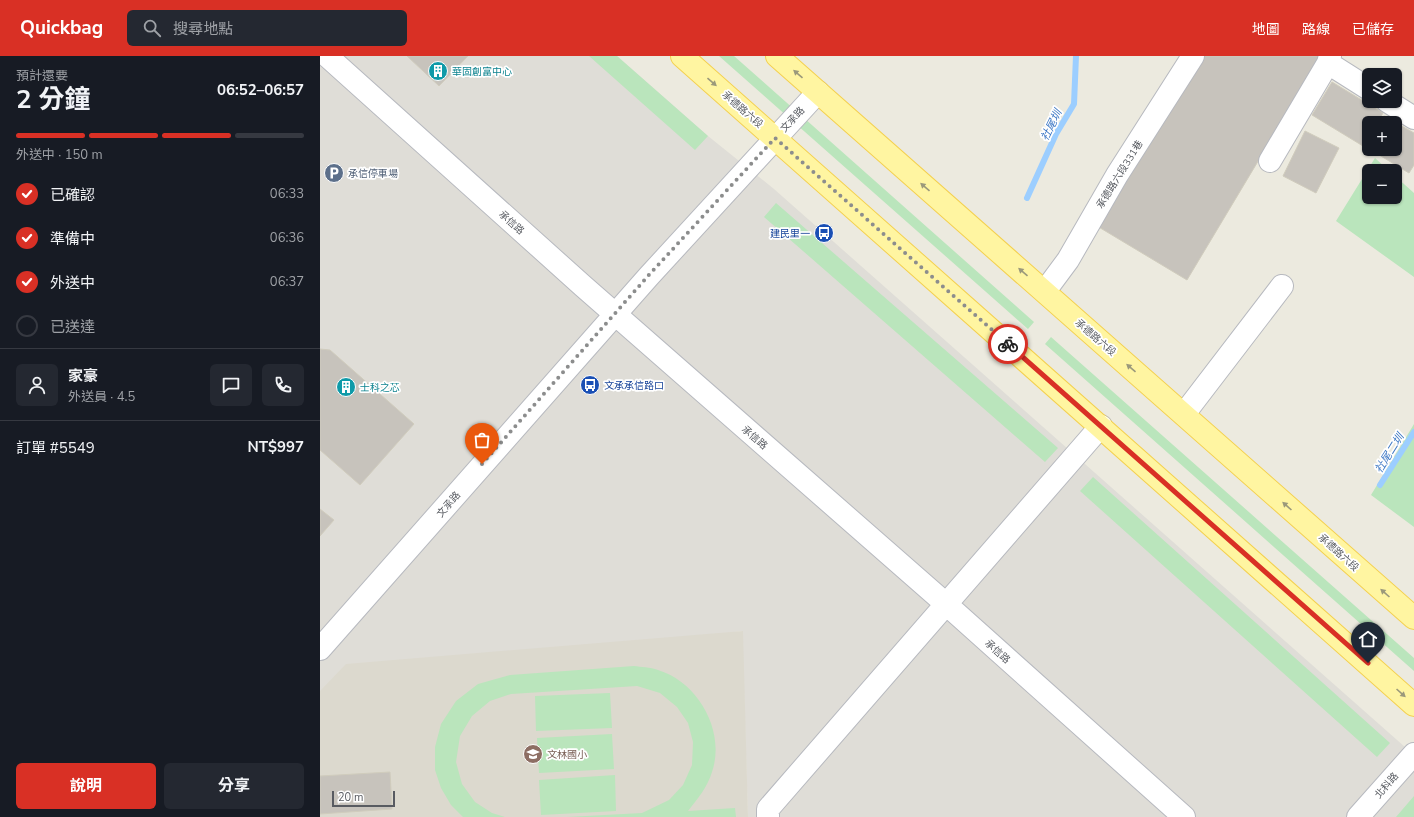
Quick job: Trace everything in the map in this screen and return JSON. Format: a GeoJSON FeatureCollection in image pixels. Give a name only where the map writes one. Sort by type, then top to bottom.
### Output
{"type":"FeatureCollection","features":[{"type":"Feature","properties":{"kind":"main road","name":"承德路六段"},"geometry":{"type":"LineString","coordinates":[[682,56],[1414,705]]}},
{"type":"Feature","properties":{"kind":"main road","name":"承德路六段"},"geometry":{"type":"LineString","coordinates":[[777,56],[1414,618]]}},
{"type":"Feature","properties":{"kind":"street","name":"承信路"},"geometry":{"type":"LineString","coordinates":[[327,56],[615,314],[946,604],[1184,817]]}},
{"type":"Feature","properties":{"kind":"street","name":"承德路六段331巷"},"geometry":{"type":"LineString","coordinates":[[1045,291],[1068,260],[1117,175],[1193,56]]}},
{"type":"Feature","properties":{"kind":"street"},"geometry":{"type":"LineString","coordinates":[[1270,161],[1329,60],[1362,84]]}},
{"type":"Feature","properties":{"kind":"street","name":"文承路"},"geometry":{"type":"LineString","coordinates":[[320,649],[648,276],[818,92]]}},
{"type":"Feature","properties":{"kind":"street"},"geometry":{"type":"LineString","coordinates":[[1398,108],[1414,118]]}},
{"type":"Feature","properties":{"kind":"street"},"geometry":{"type":"LineString","coordinates":[[1184,414],[1282,286]]}},
{"type":"Feature","properties":{"kind":"street"},"geometry":{"type":"LineString","coordinates":[[768,817],[768,809],[1101,426]]}},
{"type":"Feature","properties":{"kind":"street","name":"北科路"},"geometry":{"type":"LineString","coordinates":[[1358,817],[1414,754]]}},
{"type":"Feature","properties":{"kind":"shaded area"},"geometry":{"type":"Polygon","coordinates":[[[320,56],[617,56],[708,136],[774,189],[1414,755],[1414,817],[748,817],[742,631],[320,693],[320,56]]]}},
{"type":"Feature","properties":{"kind":"shaded area","name":"文林國小"},"geometry":{"type":"Polygon","coordinates":[[[743,631],[748,817],[320,817],[320,691],[346,664],[743,631]]]}},
{"type":"Feature","properties":{"kind":"green space"},"geometry":{"type":"Polygon","coordinates":[[[589,56],[617,56],[708,136],[695,150],[589,56]]]}},
{"type":"Feature","properties":{"kind":"green space"},"geometry":{"type":"Polygon","coordinates":[[[719,56],[734,56],[1034,322],[1028,329],[719,56]]]}},
{"type":"Feature","properties":{"kind":"green space"},"geometry":{"type":"Polygon","coordinates":[[[1375,158],[1381,164],[1371,164],[1375,158]]]}},
{"type":"Feature","properties":{"kind":"green space"},"geometry":{"type":"Polygon","coordinates":[[[1362,179],[1362,204],[1402,204],[1402,182],[1414,193],[1414,277],[1336,221],[1362,179]]]}},
{"type":"Feature","properties":{"kind":"green space"},"geometry":{"type":"Polygon","coordinates":[[[776,203],[1058,448],[1045,462],[764,217],[776,203]]]}},
{"type":"Feature","properties":{"kind":"green space"},"geometry":{"type":"Polygon","coordinates":[[[1051,337],[1414,658],[1414,671],[1045,344],[1051,337]]]}},
{"type":"Feature","properties":{"kind":"green space"},"geometry":{"type":"Polygon","coordinates":[[[1414,424],[1414,527],[1371,495],[1414,424]]]}},
{"type":"Feature","properties":{"kind":"green space"},"geometry":{"type":"Polygon","coordinates":[[[1093,477],[1390,743],[1377,757],[1080,491],[1093,477]]]}},
{"type":"Feature","properties":{"kind":"green space"},"geometry":{"type":"Polygon","coordinates":[[[634,666],[658,670],[672,676],[685,685],[705,710],[712,725],[715,740],[715,756],[712,772],[705,788],[688,811],[735,808],[736,817],[567,817],[642,813],[669,800],[683,785],[692,765],[693,742],[688,723],[677,707],[660,693],[637,686],[511,694],[490,701],[472,716],[460,736],[456,762],[462,784],[475,802],[492,813],[505,817],[463,817],[451,805],[441,788],[435,770],[435,747],[441,724],[456,701],[478,684],[510,675],[634,666]]]}},
{"type":"Feature","properties":{"kind":"green space"},"geometry":{"type":"Polygon","coordinates":[[[610,693],[612,728],[536,731],[535,696],[610,693]]]}},
{"type":"Feature","properties":{"kind":"green space"},"geometry":{"type":"Polygon","coordinates":[[[612,734],[614,769],[539,773],[537,738],[612,734]]]}},
{"type":"Feature","properties":{"kind":"green space"},"geometry":{"type":"Polygon","coordinates":[[[615,775],[616,811],[541,815],[539,780],[615,775]]]}},
{"type":"Feature","properties":{"kind":"green space"},"geometry":{"type":"Polygon","coordinates":[[[1414,796],[1414,817],[1396,817],[1414,796]]]}},
{"type":"Feature","properties":{"kind":"building","name":"華固創富中心"},"geometry":{"type":"Polygon","coordinates":[[[407,56],[468,56],[439,86],[407,56]]]}},
{"type":"Feature","properties":{"kind":"building"},"geometry":{"type":"Polygon","coordinates":[[[1201,56],[1321,56],[1187,280],[1097,226],[1201,56]]]}},
{"type":"Feature","properties":{"kind":"building"},"geometry":{"type":"Polygon","coordinates":[[[1332,82],[1362,100],[1362,108],[1375,108],[1383,113],[1381,116],[1362,116],[1362,145],[1312,115],[1332,82]]]}},
{"type":"Feature","properties":{"kind":"building"},"geometry":{"type":"Polygon","coordinates":[[[1402,126],[1414,133],[1414,165],[1409,173],[1402,169],[1402,164],[1394,164],[1381,156],[1402,156],[1402,126]]]}},
{"type":"Feature","properties":{"kind":"building"},"geometry":{"type":"Polygon","coordinates":[[[1305,131],[1339,148],[1316,193],[1283,176],[1305,131]]]}},
{"type":"Feature","properties":{"kind":"building","name":"士科之芯"},"geometry":{"type":"Polygon","coordinates":[[[320,349],[330,350],[414,424],[360,485],[320,450],[320,349]]]}},
{"type":"Feature","properties":{"kind":"building"},"geometry":{"type":"Polygon","coordinates":[[[320,509],[334,520],[320,536],[320,509]]]}},
{"type":"Feature","properties":{"kind":"building"},"geometry":{"type":"Polygon","coordinates":[[[390,772],[392,809],[320,814],[320,776],[390,772]]]}},
{"type":"Feature","properties":{"kind":"waterway","name":"社尾圳"},"geometry":{"type":"LineString","coordinates":[[1027,198],[1056,134],[1074,104],[1076,56]]}},
{"type":"Feature","properties":{"kind":"waterway","name":"社尾二圳"},"geometry":{"type":"LineString","coordinates":[[1380,485],[1414,432]]}},
{"type":"Feature","properties":{"kind":"way so far"},"geometry":{"type":"LineString","coordinates":[[482,464],[648,276],[775,138],[1008,344]]}},
{"type":"Feature","properties":{"kind":"place","name":"華固創富中心"},"geometry":{"type":"Point","coordinates":[438,71]}},
{"type":"Feature","properties":{"kind":"place","name":"承信停車場"},"geometry":{"type":"Point","coordinates":[334,173]}},
{"type":"Feature","properties":{"kind":"place","name":"建民里一"},"geometry":{"type":"Point","coordinates":[824,233]}},
{"type":"Feature","properties":{"kind":"place","name":"文承承信路口"},"geometry":{"type":"Point","coordinates":[590,385]}},
{"type":"Feature","properties":{"kind":"place","name":"士科之芯"},"geometry":{"type":"Point","coordinates":[346,387]}},
{"type":"Feature","properties":{"kind":"place","name":"文林國小"},"geometry":{"type":"Point","coordinates":[533,754]}},
{"type":"Feature","properties":{"kind":"route"},"geometry":{"type":"LineString","coordinates":[[1008,344],[1368,663]]}}]}
